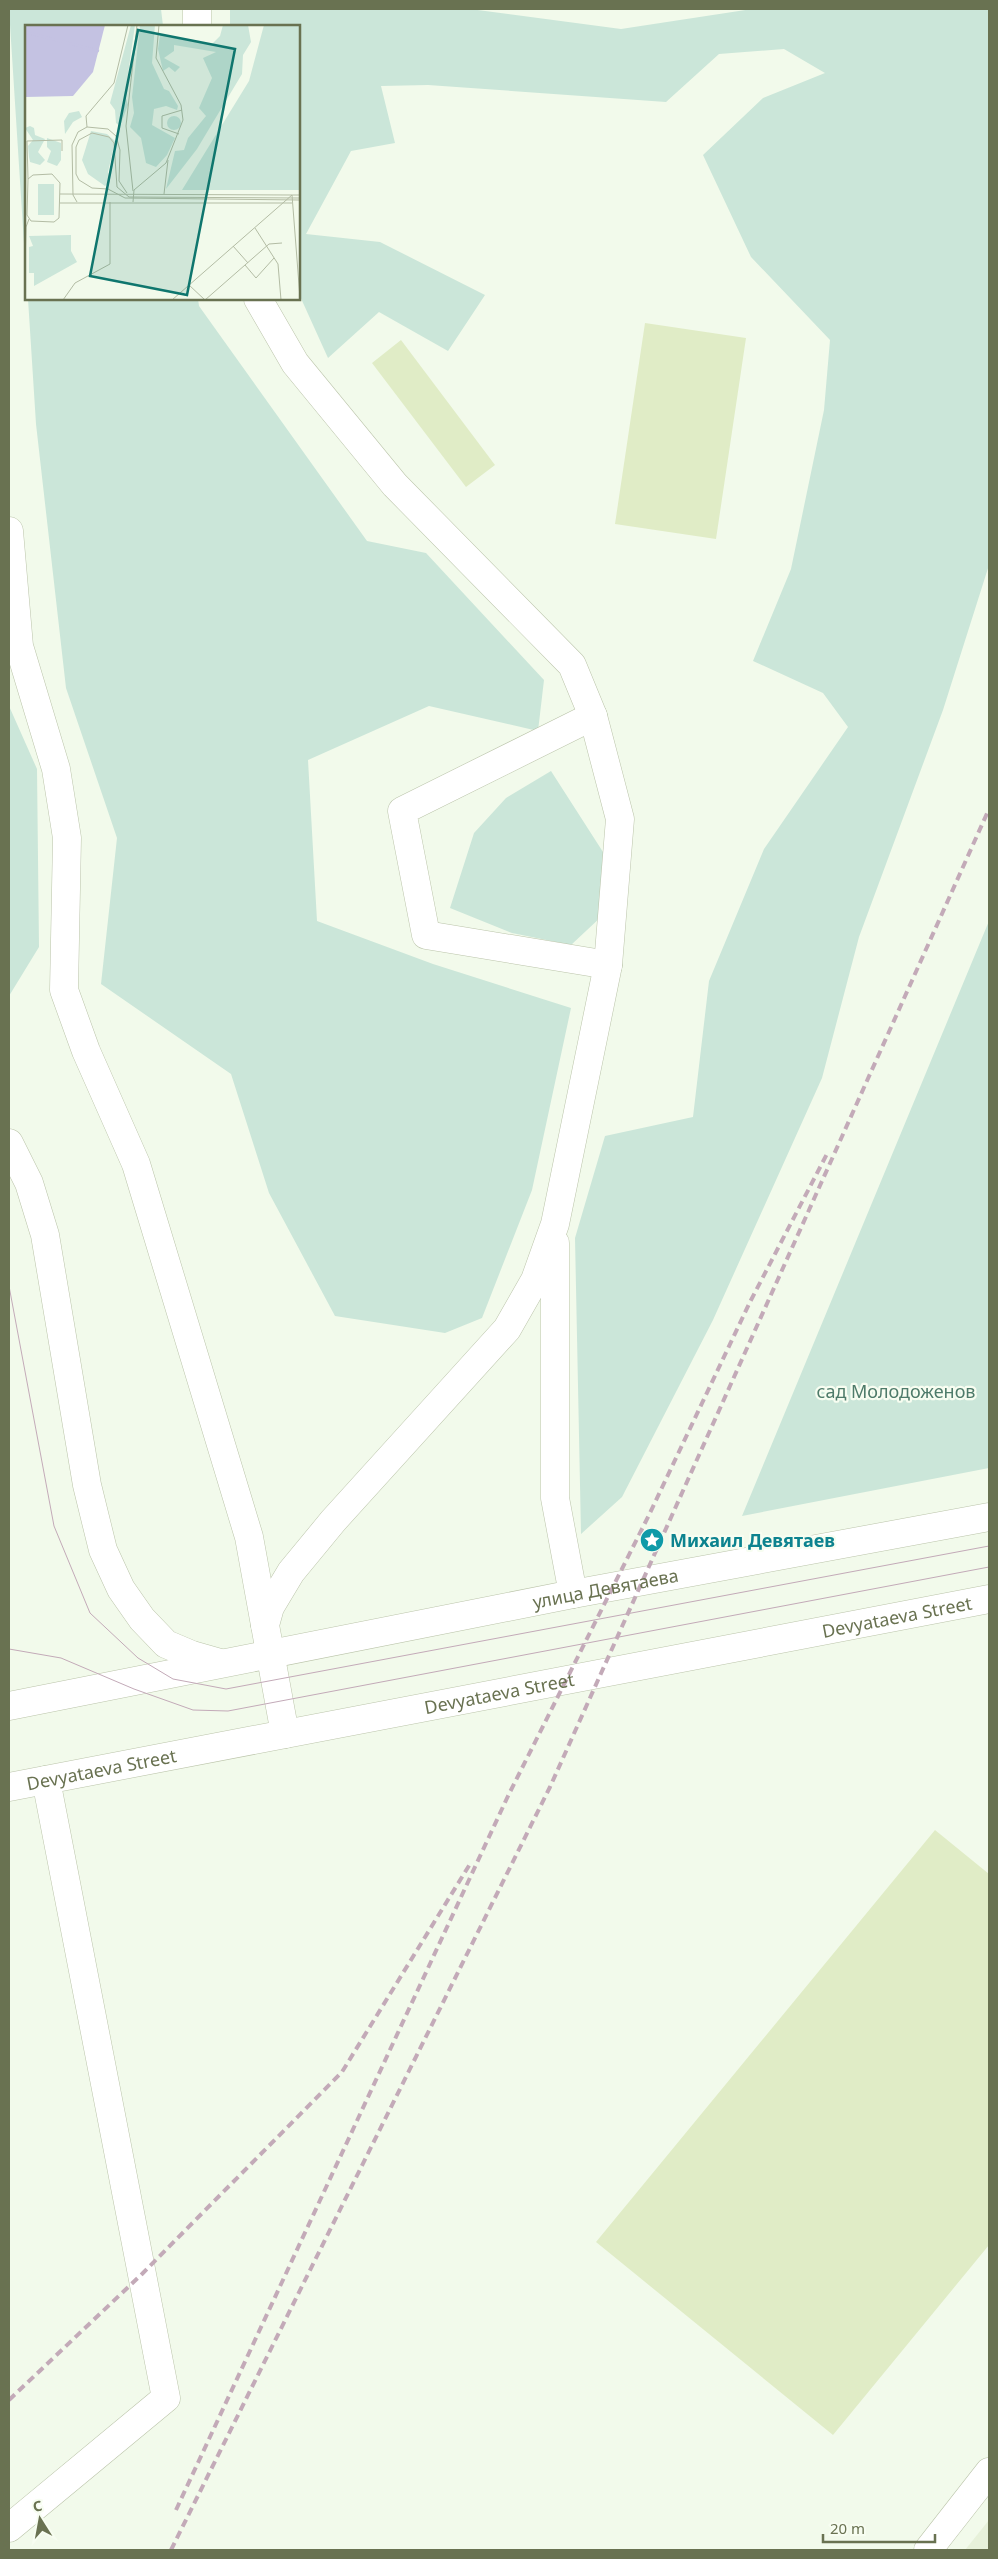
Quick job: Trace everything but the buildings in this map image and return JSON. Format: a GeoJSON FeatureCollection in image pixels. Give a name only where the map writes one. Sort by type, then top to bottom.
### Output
{"type":"FeatureCollection","features":[{"type":"Feature","properties":{"kind":"street"},"geometry":{"type":"LineString","coordinates":[[197,9],[197,25]]}},
{"type":"Feature","properties":{"kind":"street"},"geometry":{"type":"LineString","coordinates":[[259,300],[295,363],[395,485],[572,665],[593,716],[620,819],[608,965],[555,1224],[535,1280],[507,1330],[333,1521],[303,1557],[270,1607],[265,1624]]}},
{"type":"Feature","properties":{"kind":"street"},"geometry":{"type":"LineString","coordinates":[[9,531],[18,646],[56,769],[67,838],[64,990],[86,1051],[136,1164],[249,1537],[269,1655],[285,1734]]}},
{"type":"Feature","properties":{"kind":"street"},"geometry":{"type":"LineString","coordinates":[[593,716],[402,811],[426,935],[608,965]]}},
{"type":"Feature","properties":{"kind":"street"},"geometry":{"type":"LineString","coordinates":[[9,1143],[29,1183],[45,1235],[87,1485],[104,1550],[121,1589],[142,1619],[166,1644],[221,1664]]}},
{"type":"Feature","properties":{"kind":"street"},"geometry":{"type":"LineString","coordinates":[[555,1224],[555,1498],[573,1594]]}},
{"type":"Feature","properties":{"kind":"street","name":"улица Девятаева"},"geometry":{"type":"LineString","coordinates":[[9,1706],[573,1594],[989,1517]]}},
{"type":"Feature","properties":{"kind":"street","name":"Devyataeva Street"},"geometry":{"type":"LineString","coordinates":[[9,1787],[989,1598]]}},
{"type":"Feature","properties":{"kind":"street"},"geometry":{"type":"LineString","coordinates":[[9,2528],[166,2398],[46,1780]]}},
{"type":"Feature","properties":{"kind":"street"},"geometry":{"type":"LineString","coordinates":[[928,2550],[989,2472]]}},
{"type":"Feature","properties":{"kind":"shaded area"},"geometry":{"type":"Polygon","coordinates":[[[989,2520],[989,2550],[965,2550],[989,2520]]]}},
{"type":"Feature","properties":{"kind":"green space"},"geometry":{"type":"Polygon","coordinates":[[[9,9],[161,9],[163,25],[25,25],[25,259],[9,9]]]}},
{"type":"Feature","properties":{"kind":"green space"},"geometry":{"type":"Polygon","coordinates":[[[230,9],[470,9],[621,29],[752,9],[989,9],[989,565],[943,710],[859,937],[822,1078],[713,1320],[622,1497],[581,1534],[575,1238],[605,1136],[693,1117],[709,981],[764,849],[848,727],[823,693],[753,661],[791,569],[824,410],[830,340],[751,257],[703,155],[763,98],[825,73],[784,49],[719,54],[666,102],[428,85],[381,86],[395,143],[351,151],[306,234],[380,242],[485,295],[448,351],[379,312],[328,358],[300,296],[300,25],[230,25],[230,9]]]}},
{"type":"Feature","properties":{"kind":"green space"},"geometry":{"type":"Polygon","coordinates":[[[28,300],[198,300],[199,306],[367,541],[426,553],[544,680],[538,731],[429,706],[308,760],[317,921],[433,964],[571,1008],[532,1190],[482,1318],[445,1333],[335,1316],[269,1193],[231,1074],[101,984],[117,838],[66,688],[36,424],[28,300]]]}},
{"type":"Feature","properties":{"kind":"green space"},"geometry":{"type":"Polygon","coordinates":[[[9,706],[37,769],[39,947],[9,996],[9,706]]]}},
{"type":"Feature","properties":{"kind":"green space"},"geometry":{"type":"Polygon","coordinates":[[[551,771],[603,852],[602,916],[571,945],[512,933],[450,908],[474,833],[506,798],[551,771]]]}},
{"type":"Feature","properties":{"kind":"green space","name":"сад Молодоженов"},"geometry":{"type":"Polygon","coordinates":[[[989,921],[989,1468],[742,1516],[989,921]]]}},
{"type":"Feature","properties":{"kind":"tram line"},"geometry":{"type":"LineString","coordinates":[[9,1286],[54,1526],[90,1613],[138,1658],[173,1679],[226,1689],[989,1546]]}},
{"type":"Feature","properties":{"kind":"tram line"},"geometry":{"type":"LineString","coordinates":[[9,1649],[61,1658],[134,1689],[193,1710],[228,1711],[989,1567]]}},
{"type":"Feature","properties":{"kind":"railway"},"geometry":{"type":"LineString","coordinates":[[171,2550],[550,1787],[989,809]]}},
{"type":"Feature","properties":{"kind":"railway"},"geometry":{"type":"LineString","coordinates":[[176,2510],[508,1796],[649,1515],[750,1302],[828,1152]]}},
{"type":"Feature","properties":{"kind":"railway"},"geometry":{"type":"LineString","coordinates":[[9,2400],[142,2274],[342,2072],[470,1864]]}},
{"type":"Feature","properties":{"kind":"place","name":"Михаил Девятаев"},"geometry":{"type":"Point","coordinates":[652,1540]}}]}
